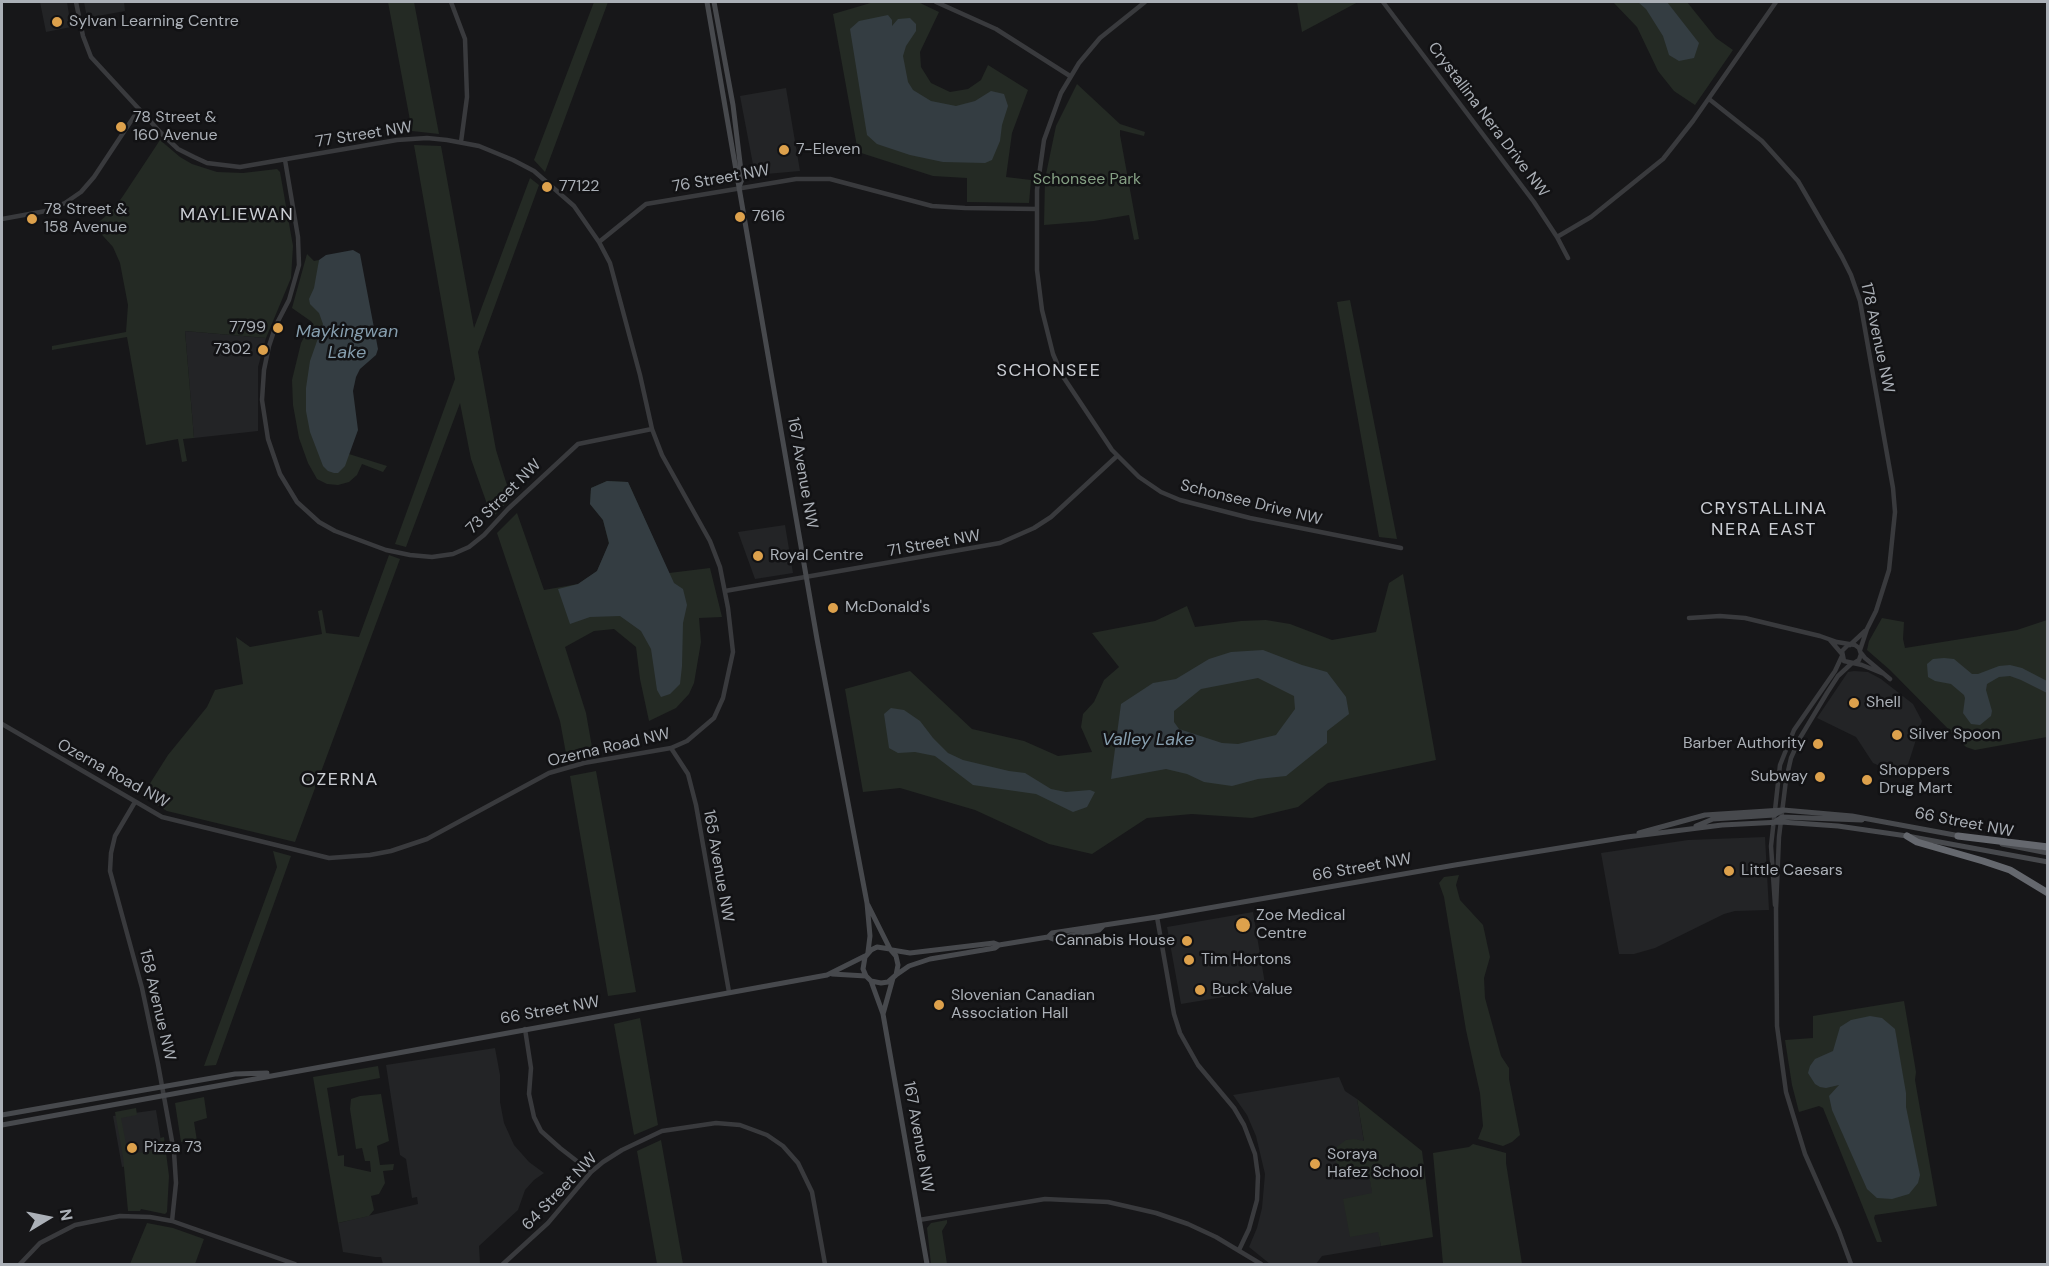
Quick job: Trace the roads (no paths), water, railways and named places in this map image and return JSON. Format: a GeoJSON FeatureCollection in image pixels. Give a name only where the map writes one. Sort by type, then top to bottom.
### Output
{"type":"FeatureCollection","features":[{"type":"Feature","properties":{"kind":"highway"},"geometry":{"type":"LineString","coordinates":[[1907,836],[1917,842],[2010,870],[2048,894]]}},
{"type":"Feature","properties":{"kind":"highway"},"geometry":{"type":"LineString","coordinates":[[1958,836],[2048,847]]}},
{"type":"Feature","properties":{"kind":"main road","name":"167 Avenue NW"},"geometry":{"type":"LineString","coordinates":[[707,2],[806,577],[867,903],[870,936],[867,954]]}},
{"type":"Feature","properties":{"kind":"main road","name":"167 Avenue NW"},"geometry":{"type":"LineString","coordinates":[[714,2],[733,105],[742,179],[738,188]]}},
{"type":"Feature","properties":{"kind":"main road","name":"66 Street NW"},"geometry":{"type":"LineString","coordinates":[[1627,837],[1705,815],[1774,813],[2048,862]]}},
{"type":"Feature","properties":{"kind":"main road"},"geometry":{"type":"LineString","coordinates":[[1689,828],[1713,819],[1774,813]]}},
{"type":"Feature","properties":{"kind":"main road","name":"66 Street NW"},"geometry":{"type":"LineString","coordinates":[[895,976],[909,966],[930,959],[1048,937],[1053,939],[1099,930],[1102,926],[1627,837],[1689,828],[1773,823],[1782,816],[1841,814],[2048,853]]}},
{"type":"Feature","properties":{"kind":"main road","name":"167 Avenue NW"},"geometry":{"type":"LineString","coordinates":[[867,903],[891,950]]}},
{"type":"Feature","properties":{"kind":"main road","name":"66 Street NW"},"geometry":{"type":"LineString","coordinates":[[891,950],[910,953],[994,943],[999,945]]}},
{"type":"Feature","properties":{"kind":"main road"},"geometry":{"type":"LineString","coordinates":[[877,947],[891,950],[898,962],[895,976],[884,983],[868,978],[862,966],[867,954],[877,947]]}},
{"type":"Feature","properties":{"kind":"main road","name":"66 Street NW"},"geometry":{"type":"LineString","coordinates":[[830,974],[867,954]]}},
{"type":"Feature","properties":{"kind":"main road","name":"66 Street NW"},"geometry":{"type":"LineString","coordinates":[[2,1125],[830,974],[868,978]]}},
{"type":"Feature","properties":{"kind":"main road","name":"167 Avenue NW"},"geometry":{"type":"LineString","coordinates":[[883,1014],[895,976]]}},
{"type":"Feature","properties":{"kind":"main road","name":"167 Avenue NW"},"geometry":{"type":"LineString","coordinates":[[868,978],[883,1014],[927,1264]]}},
{"type":"Feature","properties":{"kind":"main road","name":"66 Street NW"},"geometry":{"type":"LineString","coordinates":[[2,1115],[235,1074],[275,1074]]}},
{"type":"Feature","properties":{"kind":"street"},"geometry":{"type":"LineString","coordinates":[[2,219],[46,211],[65,203],[81,192],[94,177],[139,109],[91,57],[83,36],[76,2]]}},
{"type":"Feature","properties":{"kind":"street"},"geometry":{"type":"LineString","coordinates":[[451,2],[465,39],[467,97],[461,142]]}},
{"type":"Feature","properties":{"kind":"street"},"geometry":{"type":"LineString","coordinates":[[936,2],[996,29],[1070,76]]}},
{"type":"Feature","properties":{"kind":"street","name":"Schonsee Drive NW"},"geometry":{"type":"LineString","coordinates":[[1145,2],[1100,38],[1070,76],[1044,140],[1038,180],[1038,284],[1053,354],[1070,390],[1117,456],[1154,488],[1180,500],[1250,519],[1401,548]]}},
{"type":"Feature","properties":{"kind":"street","name":"Crystallina Nera Drive NW"},"geometry":{"type":"LineString","coordinates":[[1383,2],[1515,176],[1557,237],[1568,258]]}},
{"type":"Feature","properties":{"kind":"street"},"geometry":{"type":"LineString","coordinates":[[1557,237],[1591,218],[1654,168],[1679,140],[1776,2]]}},
{"type":"Feature","properties":{"kind":"street","name":"178 Avenue NW"},"geometry":{"type":"LineString","coordinates":[[1708,99],[1762,141],[1798,181],[1842,257],[1856,290],[1891,476],[1895,512],[1889,570],[1860,651]]}},
{"type":"Feature","properties":{"kind":"street","name":"77 Street NW"},"geometry":{"type":"LineString","coordinates":[[139,109],[178,149],[207,162],[227,166],[240,167],[397,140],[427,138],[461,142],[494,152],[534,171],[574,206]]}},
{"type":"Feature","properties":{"kind":"street","name":"73 Street NW"},"geometry":{"type":"LineString","coordinates":[[285,160],[299,257],[294,286],[273,333],[266,358],[262,400],[264,421],[273,458],[290,493],[311,516],[335,531],[386,550],[432,557],[453,554],[469,547],[484,535],[508,508],[578,444],[652,429]]}},
{"type":"Feature","properties":{"kind":"street","name":"76 Street NW"},"geometry":{"type":"LineString","coordinates":[[599,242],[646,204],[796,179],[830,178],[932,206],[1037,209]]}},
{"type":"Feature","properties":{"kind":"street","name":"Ozerna Road NW"},"geometry":{"type":"LineString","coordinates":[[2,724],[162,817],[329,858],[391,851],[427,839],[549,773],[584,763],[671,748],[687,741],[714,718],[723,698],[733,652],[726,591],[710,541],[662,454],[652,429],[610,263],[599,242],[574,206]]}},
{"type":"Feature","properties":{"kind":"street","name":"71 Street NW"},"geometry":{"type":"LineString","coordinates":[[726,591],[985,548],[1009,540],[1051,517],[1117,456]]}},
{"type":"Feature","properties":{"kind":"street"},"geometry":{"type":"LineString","coordinates":[[1689,618],[1720,616],[1745,618],[1857,646],[1865,658],[1890,679]]}},
{"type":"Feature","properties":{"kind":"street","name":"178 Avenue NW"},"geometry":{"type":"LineString","coordinates":[[1849,645],[1867,629]]}},
{"type":"Feature","properties":{"kind":"street"},"geometry":{"type":"LineString","coordinates":[[1830,640],[1847,663],[1884,674]]}},
{"type":"Feature","properties":{"kind":"street"},"geometry":{"type":"LineString","coordinates":[[1776,909],[1772,863],[1773,823],[1778,777],[1786,747],[1801,720],[1838,667],[1842,649],[1849,645]]}},
{"type":"Feature","properties":{"kind":"street"},"geometry":{"type":"LineString","coordinates":[[1851,1264],[1805,1154],[1786,1092],[1777,1026],[1776,909],[1786,780],[1795,747],[1832,684],[1843,670],[1860,657],[1860,651]]}},
{"type":"Feature","properties":{"kind":"street","name":"165 Avenue NW"},"geometry":{"type":"LineString","coordinates":[[671,748],[688,774],[696,805],[729,992]]}},
{"type":"Feature","properties":{"kind":"street","name":"158 Avenue NW"},"geometry":{"type":"LineString","coordinates":[[135,802],[115,836],[110,872],[142,988],[164,1095],[174,1152],[176,1183],[172,1221]]}},
{"type":"Feature","properties":{"kind":"street"},"geometry":{"type":"LineString","coordinates":[[1157,918],[1174,1014],[1180,1033],[1198,1065],[1234,1108],[1244,1125],[1255,1154],[1258,1176],[1257,1200],[1249,1229],[1239,1250]]}},
{"type":"Feature","properties":{"kind":"street"},"geometry":{"type":"LineString","coordinates":[[525,1029],[531,1068],[529,1094],[540,1131],[591,1172]]}},
{"type":"Feature","properties":{"kind":"street","name":"64 Street NW"},"geometry":{"type":"LineString","coordinates":[[503,1264],[548,1223],[591,1172],[616,1154],[651,1136],[689,1125],[716,1123],[734,1124],[753,1129],[776,1141],[798,1163],[807,1180],[815,1204],[825,1264]]}},
{"type":"Feature","properties":{"kind":"street"},"geometry":{"type":"LineString","coordinates":[[919,1220],[1019,1202],[1059,1199],[1092,1201],[1132,1207],[1172,1218],[1202,1230],[1261,1264]]}},
{"type":"Feature","properties":{"kind":"street"},"geometry":{"type":"LineString","coordinates":[[20,1264],[40,1243],[75,1225],[120,1216],[150,1217],[172,1221],[295,1264]]}},
{"type":"Feature","properties":{"kind":"water"},"geometry":{"type":"Polygon","coordinates":[[[1638,2],[1667,2],[1699,43],[1694,58],[1679,61],[1669,55],[1663,36],[1646,9],[1638,2]]]}},
{"type":"Feature","properties":{"kind":"water"},"geometry":{"type":"Polygon","coordinates":[[[888,15],[892,20],[892,26],[898,19],[910,18],[916,24],[916,31],[906,46],[903,56],[908,82],[913,90],[931,101],[956,106],[975,101],[991,91],[1004,94],[1008,106],[1000,141],[992,160],[985,163],[943,162],[910,155],[877,144],[867,135],[850,29],[859,21],[888,15]]]}},
{"type":"Feature","properties":{"kind":"water","name":"Maykingwan Lake"},"geometry":{"type":"Polygon","coordinates":[[[353,250],[360,254],[378,349],[376,355],[360,369],[356,377],[353,391],[358,430],[345,466],[338,473],[334,473],[323,466],[310,432],[306,411],[306,388],[310,361],[323,324],[319,313],[310,304],[309,299],[314,288],[319,260],[326,255],[353,250]]]}},
{"type":"Feature","properties":{"kind":"water"},"geometry":{"type":"Polygon","coordinates":[[[607,481],[628,482],[674,583],[683,589],[687,605],[683,623],[680,684],[670,694],[661,697],[657,690],[651,649],[641,631],[620,616],[590,617],[570,624],[558,589],[578,584],[597,571],[609,543],[603,520],[590,504],[591,488],[607,481]]]}},
{"type":"Feature","properties":{"kind":"water","name":"Valley Lake"},"geometry":{"type":"Polygon","coordinates":[[[1263,650],[1327,672],[1346,697],[1349,714],[1327,731],[1327,743],[1286,776],[1258,779],[1232,786],[1204,782],[1187,774],[1166,769],[1111,779],[1121,704],[1153,683],[1176,679],[1209,659],[1231,652],[1263,650]],[[1258,678],[1201,689],[1174,711],[1174,722],[1179,729],[1222,743],[1238,744],[1276,735],[1295,709],[1294,696],[1258,678]]]}},
{"type":"Feature","properties":{"kind":"water"},"geometry":{"type":"Polygon","coordinates":[[[1933,659],[1954,659],[1972,674],[1999,666],[2010,665],[2022,668],[2047,681],[2047,693],[2010,676],[1999,677],[1987,684],[1991,716],[1980,725],[1971,724],[1963,713],[1964,695],[1951,684],[1928,677],[1927,664],[1933,659]]]}},
{"type":"Feature","properties":{"kind":"water","name":"Valley Lake"},"geometry":{"type":"Polygon","coordinates":[[[891,708],[904,710],[920,721],[948,753],[963,760],[1025,773],[1051,789],[1066,792],[1090,790],[1095,792],[1087,807],[1073,812],[1036,794],[973,785],[935,756],[915,752],[898,753],[889,748],[884,714],[891,708]]]}},
{"type":"Feature","properties":{"kind":"water"},"geometry":{"type":"Polygon","coordinates":[[[1870,1016],[1882,1018],[1895,1029],[1906,1093],[1906,1107],[1920,1175],[1918,1183],[1909,1194],[1892,1199],[1877,1198],[1867,1189],[1832,1110],[1829,1096],[1839,1085],[1820,1087],[1815,1084],[1808,1073],[1815,1059],[1833,1051],[1840,1027],[1851,1020],[1870,1016]]]}},
{"type":"Feature","properties":{"kind":"place","name":"Sylvan Learning Centre"},"geometry":{"type":"Point","coordinates":[57,22]}},
{"type":"Feature","properties":{"kind":"place","name":"78 Street & 160 Avenue"},"geometry":{"type":"Point","coordinates":[121,127]}},
{"type":"Feature","properties":{"kind":"place","name":"7-Eleven"},"geometry":{"type":"Point","coordinates":[784,150]}},
{"type":"Feature","properties":{"kind":"place","name":"77122"},"geometry":{"type":"Point","coordinates":[547,187]}},
{"type":"Feature","properties":{"kind":"place","name":"7616"},"geometry":{"type":"Point","coordinates":[740,217]}},
{"type":"Feature","properties":{"kind":"place","name":"78 Street & 158 Avenue"},"geometry":{"type":"Point","coordinates":[32,219]}},
{"type":"Feature","properties":{"kind":"place","name":"7799"},"geometry":{"type":"Point","coordinates":[278,328]}},
{"type":"Feature","properties":{"kind":"place","name":"7302"},"geometry":{"type":"Point","coordinates":[263,350]}},
{"type":"Feature","properties":{"kind":"place","name":"Royal Centre"},"geometry":{"type":"Point","coordinates":[758,556]}},
{"type":"Feature","properties":{"kind":"place","name":"McDonald's"},"geometry":{"type":"Point","coordinates":[833,608]}},
{"type":"Feature","properties":{"kind":"place","name":"Shell"},"geometry":{"type":"Point","coordinates":[1854,703]}},
{"type":"Feature","properties":{"kind":"place","name":"Silver Spoon"},"geometry":{"type":"Point","coordinates":[1897,735]}},
{"type":"Feature","properties":{"kind":"place","name":"Barber Authority"},"geometry":{"type":"Point","coordinates":[1818,744]}},
{"type":"Feature","properties":{"kind":"place","name":"Subway"},"geometry":{"type":"Point","coordinates":[1820,777]}},
{"type":"Feature","properties":{"kind":"place","name":"Shoppers Drug Mart"},"geometry":{"type":"Point","coordinates":[1867,780]}},
{"type":"Feature","properties":{"kind":"place","name":"Little Caesars"},"geometry":{"type":"Point","coordinates":[1729,871]}},
{"type":"Feature","properties":{"kind":"place","name":"Zoe Medical Centre"},"geometry":{"type":"Point","coordinates":[1243,925]}},
{"type":"Feature","properties":{"kind":"place","name":"Cannabis House"},"geometry":{"type":"Point","coordinates":[1187,941]}},
{"type":"Feature","properties":{"kind":"place","name":"Tim Hortons"},"geometry":{"type":"Point","coordinates":[1189,960]}},
{"type":"Feature","properties":{"kind":"place","name":"Buck Value"},"geometry":{"type":"Point","coordinates":[1200,990]}},
{"type":"Feature","properties":{"kind":"place","name":"Slovenian Canadian Association Hall"},"geometry":{"type":"Point","coordinates":[939,1005]}},
{"type":"Feature","properties":{"kind":"place","name":"Pizza 73"},"geometry":{"type":"Point","coordinates":[132,1148]}},
{"type":"Feature","properties":{"kind":"place","name":"Soraya Hafez School"},"geometry":{"type":"Point","coordinates":[1315,1164]}},
{"type":"Feature","properties":{"kind":"district","name":"MAYLIEWAN"},"geometry":{"type":"Point","coordinates":[237,215]}},
{"type":"Feature","properties":{"kind":"district","name":"SCHONSEE"},"geometry":{"type":"Point","coordinates":[1049,371]}},
{"type":"Feature","properties":{"kind":"district","name":"CRYSTALLINA NERA EAST"},"geometry":{"type":"Point","coordinates":[1764,519]}},
{"type":"Feature","properties":{"kind":"district","name":"OZERNA"},"geometry":{"type":"Point","coordinates":[340,780]}},
{"type":"Feature","properties":{"kind":"park label","name":"Schonsee Park"},"geometry":{"type":"Point","coordinates":[1087,180]}}]}
